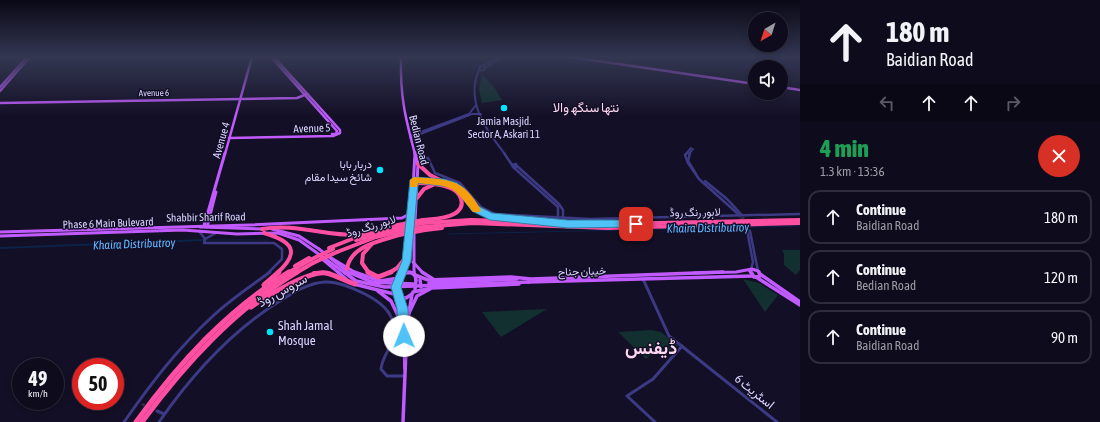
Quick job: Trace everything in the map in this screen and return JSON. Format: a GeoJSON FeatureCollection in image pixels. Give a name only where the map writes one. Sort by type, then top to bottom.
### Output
{"type":"FeatureCollection","features":[{"type":"Feature","properties":{"kind":"highway"},"geometry":{"type":"LineString","coordinates":[[418,162],[430,175],[452,184],[460,190],[475,209],[486,215],[497,218]]}},
{"type":"Feature","properties":{"kind":"highway"},"geometry":{"type":"LineString","coordinates":[[416,182],[444,182]]}},
{"type":"Feature","properties":{"kind":"highway"},"geometry":{"type":"LineString","coordinates":[[263,231],[282,226],[307,228],[338,236],[362,235],[424,225],[435,219],[454,214],[460,209],[462,204],[460,196],[456,190],[448,186],[416,182]]}},
{"type":"Feature","properties":{"kind":"highway"},"geometry":{"type":"LineString","coordinates":[[417,198],[424,190],[437,184]]}},
{"type":"Feature","properties":{"kind":"highway"},"geometry":{"type":"LineString","coordinates":[[435,219],[497,218],[550,221],[568,224]]}},
{"type":"Feature","properties":{"kind":"highway","name":"لاہور رنگ روڈ"},"geometry":{"type":"LineString","coordinates":[[136,422],[163,385],[193,350],[219,324],[251,297],[311,260],[333,250],[399,230],[424,225],[485,220],[568,224],[800,220]]}},
{"type":"Feature","properties":{"kind":"highway","name":"لاہور رنگ روڈ"},"geometry":{"type":"LineString","coordinates":[[424,225],[468,223],[607,228],[800,223]]}},
{"type":"Feature","properties":{"kind":"highway"},"geometry":{"type":"LineString","coordinates":[[269,229],[307,228]]}},
{"type":"Feature","properties":{"kind":"highway"},"geometry":{"type":"LineString","coordinates":[[347,269],[347,263],[350,256],[399,230]]}},
{"type":"Feature","properties":{"kind":"highway"},"geometry":{"type":"LineString","coordinates":[[251,297],[270,276],[289,263],[292,250],[290,245],[282,238],[263,231]]}},
{"type":"Feature","properties":{"kind":"highway"},"geometry":{"type":"LineString","coordinates":[[270,276],[311,260],[362,235]]}},
{"type":"Feature","properties":{"kind":"highway"},"geometry":{"type":"LineString","coordinates":[[371,245],[364,254],[362,262],[367,271],[376,276],[387,276],[394,272],[407,256]]}},
{"type":"Feature","properties":{"kind":"highway","name":"لاہور رنگ روڈ"},"geometry":{"type":"LineString","coordinates":[[142,422],[175,378],[224,327],[271,288],[311,260]]}},
{"type":"Feature","properties":{"kind":"highway"},"geometry":{"type":"LineString","coordinates":[[224,327],[267,296],[312,274],[326,272],[355,284]]}},
{"type":"Feature","properties":{"kind":"main road"},"geometry":{"type":"LineString","coordinates":[[0,87],[9,77]]}},
{"type":"Feature","properties":{"kind":"main road"},"geometry":{"type":"LineString","coordinates":[[0,91],[13,77]]}},
{"type":"Feature","properties":{"kind":"main road","name":"Avenue 4"},"geometry":{"type":"LineString","coordinates":[[205,227],[247,77]]}},
{"type":"Feature","properties":{"kind":"main road","name":"Avenue 5"},"geometry":{"type":"LineString","coordinates":[[230,137],[336,133],[337,131],[291,77]]}},
{"type":"Feature","properties":{"kind":"main road","name":"Bedian Road"},"geometry":{"type":"LineString","coordinates":[[400,77],[400,92],[410,137],[418,156],[413,263],[415,275],[420,280]]}},
{"type":"Feature","properties":{"kind":"main road"},"geometry":{"type":"LineString","coordinates":[[705,77],[748,83]]}},
{"type":"Feature","properties":{"kind":"main road"},"geometry":{"type":"LineString","coordinates":[[788,88],[800,90]]}},
{"type":"Feature","properties":{"kind":"main road","name":"Avenue 6"},"geometry":{"type":"LineString","coordinates":[[0,103],[298,98],[306,94]]}},
{"type":"Feature","properties":{"kind":"main road"},"geometry":{"type":"LineString","coordinates":[[404,422],[404,327],[402,306],[394,289],[397,280],[406,265],[418,156]]}},
{"type":"Feature","properties":{"kind":"main road","name":"Shabbir Sharif Road"},"geometry":{"type":"LineString","coordinates":[[205,227],[213,225],[402,218],[411,213]]}},
{"type":"Feature","properties":{"kind":"main road"},"geometry":{"type":"LineString","coordinates":[[198,226],[207,221],[213,225]]}},
{"type":"Feature","properties":{"kind":"main road"},"geometry":{"type":"LineString","coordinates":[[198,226],[263,231],[290,236],[299,240],[353,280],[378,287],[530,280]]}},
{"type":"Feature","properties":{"kind":"main road","name":"Shabbir Sharif Road"},"geometry":{"type":"LineString","coordinates":[[0,232],[198,226]]}},
{"type":"Feature","properties":{"kind":"main road"},"geometry":{"type":"LineString","coordinates":[[263,231],[269,229],[282,230],[299,236],[347,269],[363,277],[377,280],[397,280],[407,272],[415,275],[420,280],[420,287],[431,288]]}},
{"type":"Feature","properties":{"kind":"main road","name":"Phase 6 Main Bulevard"},"geometry":{"type":"LineString","coordinates":[[0,236],[199,231],[263,231]]}},
{"type":"Feature","properties":{"kind":"main road"},"geometry":{"type":"LineString","coordinates":[[319,249],[352,276],[375,284],[530,280]]}},
{"type":"Feature","properties":{"kind":"main road"},"geometry":{"type":"LineString","coordinates":[[314,251],[325,263],[355,284],[378,290],[390,291],[398,296]]}},
{"type":"Feature","properties":{"kind":"main road"},"geometry":{"type":"LineString","coordinates":[[406,265],[410,266],[413,263],[421,272],[434,279]]}},
{"type":"Feature","properties":{"kind":"main road"},"geometry":{"type":"LineString","coordinates":[[750,270],[754,277],[800,302]]}},
{"type":"Feature","properties":{"kind":"main road","name":"خیبان جناح"},"geometry":{"type":"LineString","coordinates":[[398,296],[406,298],[413,292],[431,288],[520,284],[530,280],[750,270],[759,273],[784,292]]}},
{"type":"Feature","properties":{"kind":"main road"},"geometry":{"type":"LineString","coordinates":[[754,277],[760,277],[759,273]]}},
{"type":"Feature","properties":{"kind":"main road","name":"خیبان جناح"},"geometry":{"type":"LineString","coordinates":[[420,280],[511,277],[530,280],[754,277]]}},
{"type":"Feature","properties":{"kind":"main road"},"geometry":{"type":"LineString","coordinates":[[377,280],[397,280]]}},
{"type":"Feature","properties":{"kind":"main road"},"geometry":{"type":"LineString","coordinates":[[405,370],[409,307],[413,292],[420,280]]}},
{"type":"Feature","properties":{"kind":"main road"},"geometry":{"type":"LineString","coordinates":[[408,314],[417,296],[431,288]]}},
{"type":"Feature","properties":{"kind":"main road"},"geometry":{"type":"LineString","coordinates":[[378,290],[394,289]]}},
{"type":"Feature","properties":{"kind":"main road"},"geometry":{"type":"LineString","coordinates":[[378,290],[391,301],[398,311],[404,327]]}},
{"type":"Feature","properties":{"kind":"main road"},"geometry":{"type":"LineString","coordinates":[[784,292],[800,305]]}},
{"type":"Feature","properties":{"kind":"main road"},"geometry":{"type":"LineString","coordinates":[[402,306],[405,305],[409,307]]}},
{"type":"Feature","properties":{"kind":"street"},"geometry":{"type":"LineString","coordinates":[[477,77],[473,88],[477,108],[495,140],[513,165],[558,207],[558,218]]}},
{"type":"Feature","properties":{"kind":"street"},"geometry":{"type":"LineString","coordinates":[[477,108],[474,88],[478,77]]}},
{"type":"Feature","properties":{"kind":"street"},"geometry":{"type":"LineString","coordinates":[[469,115],[477,108]]}},
{"type":"Feature","properties":{"kind":"street"},"geometry":{"type":"LineString","coordinates":[[410,137],[469,115],[481,114]]}},
{"type":"Feature","properties":{"kind":"street"},"geometry":{"type":"LineString","coordinates":[[692,148],[688,153],[688,157],[696,173],[727,198],[739,214]]}},
{"type":"Feature","properties":{"kind":"street"},"geometry":{"type":"LineString","coordinates":[[418,156],[430,159],[433,171],[460,183],[466,188],[478,204],[489,212],[558,218],[616,219],[800,214]]}},
{"type":"Feature","properties":{"kind":"street"},"geometry":{"type":"LineString","coordinates":[[513,165],[517,166],[559,204],[563,210],[563,218]]}},
{"type":"Feature","properties":{"kind":"street"},"geometry":{"type":"LineString","coordinates":[[750,270],[753,262],[749,230],[759,273]]}},
{"type":"Feature","properties":{"kind":"street"},"geometry":{"type":"LineString","coordinates":[[124,422],[157,375],[188,341],[227,304],[270,276],[282,259],[283,252],[279,246],[264,242],[210,244],[204,241],[199,231]]}},
{"type":"Feature","properties":{"kind":"street"},"geometry":{"type":"LineString","coordinates":[[204,241],[218,232]]}},
{"type":"Feature","properties":{"kind":"street","name":"اسٹریٹ 6"},"geometry":{"type":"LineString","coordinates":[[643,278],[667,332],[682,346],[777,422]]}},
{"type":"Feature","properties":{"kind":"street","name":"سروس روڈ"},"geometry":{"type":"LineString","coordinates":[[159,422],[200,367],[245,324],[285,296],[311,284],[327,282],[337,283],[376,300],[389,312],[394,328],[392,345],[382,362],[381,369],[387,376],[405,376]]}},
{"type":"Feature","properties":{"kind":"street"},"geometry":{"type":"LineString","coordinates":[[655,422],[627,396],[653,378],[682,346]]}},
{"type":"Feature","properties":{"kind":"street"},"geometry":{"type":"LineString","coordinates":[[138,402],[142,404]]}},
{"type":"Feature","properties":{"kind":"street"},"geometry":{"type":"LineString","coordinates":[[157,411],[164,414]]}},
{"type":"Feature","properties":{"kind":"green space"},"geometry":{"type":"Polygon","coordinates":[[[481,77],[484,77],[494,87],[502,100],[482,103],[479,89],[481,77]]]}},
{"type":"Feature","properties":{"kind":"green space"},"geometry":{"type":"Polygon","coordinates":[[[782,250],[800,250],[800,270],[796,275],[784,265],[784,254],[782,250]]]}},
{"type":"Feature","properties":{"kind":"green space"},"geometry":{"type":"Polygon","coordinates":[[[743,279],[759,283],[778,295],[765,312],[743,279]]]}},
{"type":"Feature","properties":{"kind":"green space"},"geometry":{"type":"Polygon","coordinates":[[[547,309],[501,337],[482,312],[547,309]]]}},
{"type":"Feature","properties":{"kind":"green space"},"geometry":{"type":"Polygon","coordinates":[[[651,330],[661,332],[678,346],[671,353],[661,346],[646,359],[618,332],[651,330]]]}},
{"type":"Feature","properties":{"kind":"waterway","name":"Khaira Distributroy"},"geometry":{"type":"LineString","coordinates":[[448,234],[800,226]]}},
{"type":"Feature","properties":{"kind":"waterway","name":"Khaira Distributroy"},"geometry":{"type":"LineString","coordinates":[[0,248],[204,240]]}},
{"type":"Feature","properties":{"kind":"waterway","name":"Khaira Distributroy"},"geometry":{"type":"LineString","coordinates":[[206,240],[269,240]]}},
{"type":"Feature","properties":{"kind":"tunnel"},"geometry":{"type":"LineString","coordinates":[[741,214],[750,231]]}},
{"type":"Feature","properties":{"kind":"tunnel"},"geometry":{"type":"LineString","coordinates":[[739,215],[747,230]]}},
{"type":"Feature","properties":{"kind":"tunnel"},"geometry":{"type":"LineString","coordinates":[[142,404],[148,407]]}},
{"type":"Feature","properties":{"kind":"slow traffic"},"geometry":{"type":"LineString","coordinates":[[413,185],[414,180],[452,184],[464,194],[476,210]]}},
{"type":"Feature","properties":{"kind":"place","name":"Jamia Masjid. Sector A, Askari 11"},"geometry":{"type":"Point","coordinates":[504,108]}},
{"type":"Feature","properties":{"kind":"place","name":"دربار بابا شائخ سیدا مقام"},"geometry":{"type":"Point","coordinates":[380,170]}},
{"type":"Feature","properties":{"kind":"place","name":"Shah Jamal Mosque"},"geometry":{"type":"Point","coordinates":[270,332]}},
{"type":"Feature","properties":{"kind":"district","name":"نتھا سنگھ والا"},"geometry":{"type":"Point","coordinates":[586,107]}},
{"type":"Feature","properties":{"kind":"district","name":"ڈیفنس"},"geometry":{"type":"Point","coordinates":[651,348]}},
{"type":"Feature","properties":{"kind":"route"},"geometry":{"type":"LineString","coordinates":[[404,336],[403,309],[398,296],[396,284],[404,268],[409,244],[414,180],[444,182],[454,185],[462,191],[475,209],[482,214],[497,218],[550,221],[568,224],[636,224]]}}]}
